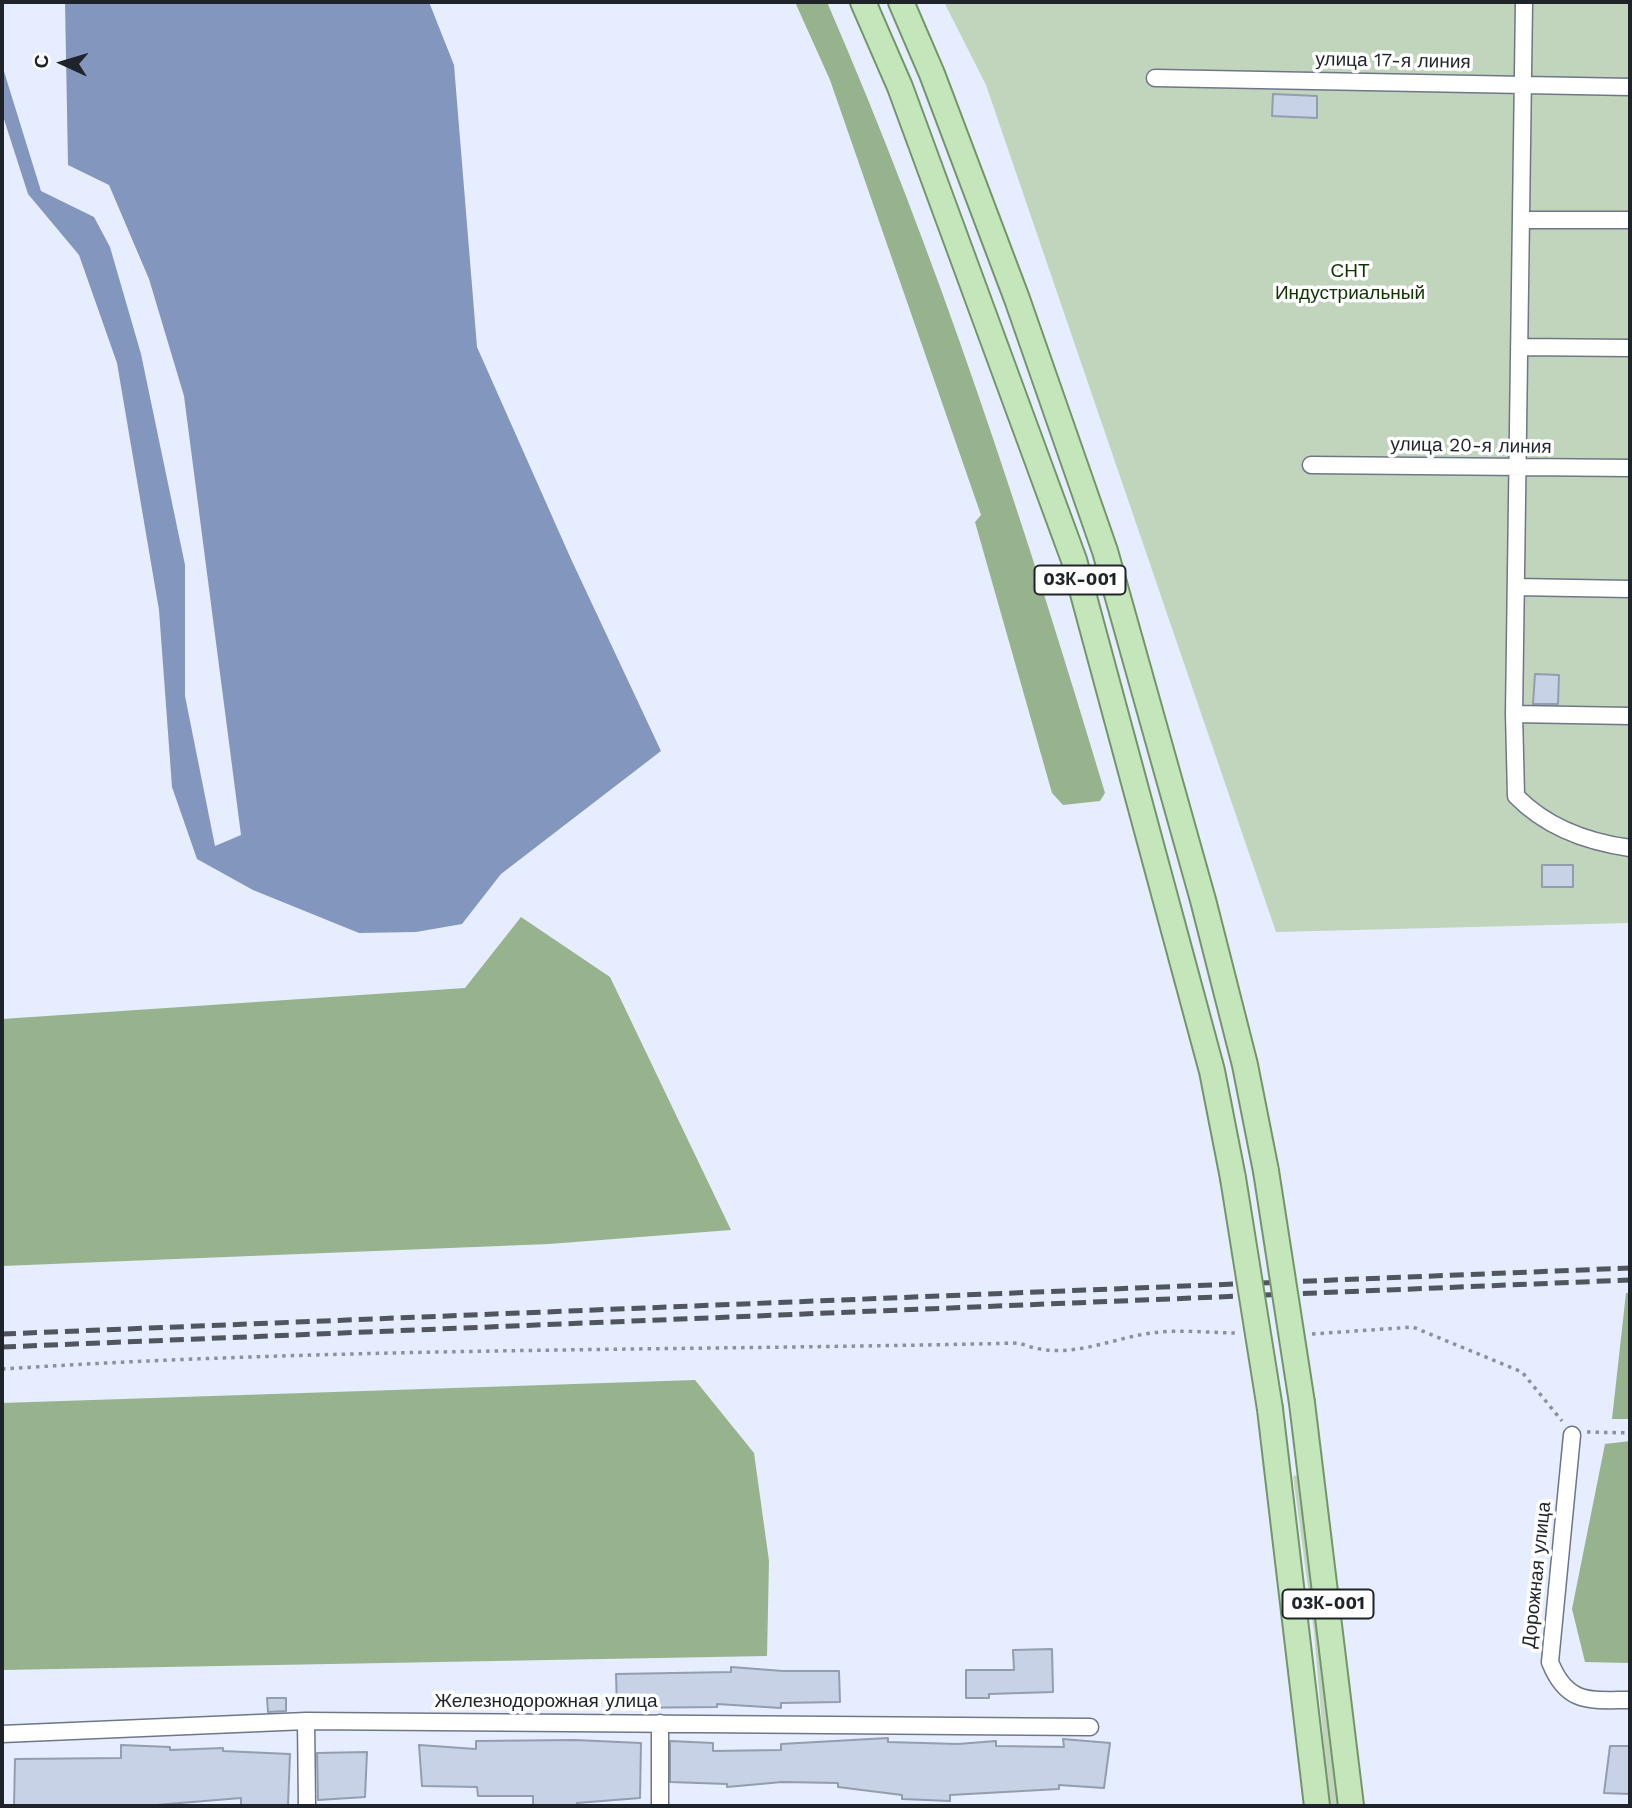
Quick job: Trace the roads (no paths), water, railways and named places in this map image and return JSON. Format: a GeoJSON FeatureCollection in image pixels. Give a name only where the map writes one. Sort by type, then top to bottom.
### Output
{"type":"FeatureCollection","features":[{"type":"Feature","properties":{"kind":"main road","name":"03К-001"},"geometry":{"type":"LineString","coordinates":[[863,2],[905,100],[1074,560],[1212,1071],[1233,1178],[1270,1409],[1317,1806]]}},
{"type":"Feature","properties":{"kind":"main road","name":"03К-001"},"geometry":{"type":"LineString","coordinates":[[901,2],[932,74],[1012,287],[1105,551],[1213,938],[1245,1065],[1266,1171],[1302,1403],[1351,1806]]}},
{"type":"Feature","properties":{"kind":"street"},"geometry":{"type":"LineString","coordinates":[[1524,2],[1514,713],[1516,796],[1539,816],[1571,834],[1593,842],[1630,848]]}},
{"type":"Feature","properties":{"kind":"street","name":"улица 17-я линия"},"geometry":{"type":"LineString","coordinates":[[1155,78],[1630,87]]}},
{"type":"Feature","properties":{"kind":"street"},"geometry":{"type":"LineString","coordinates":[[1521,220],[1630,220]]}},
{"type":"Feature","properties":{"kind":"street"},"geometry":{"type":"LineString","coordinates":[[1519,347],[1630,348]]}},
{"type":"Feature","properties":{"kind":"street","name":"улица 20-я линия"},"geometry":{"type":"LineString","coordinates":[[1311,465],[1630,468]]}},
{"type":"Feature","properties":{"kind":"street"},"geometry":{"type":"LineString","coordinates":[[1516,587],[1630,589]]}},
{"type":"Feature","properties":{"kind":"street"},"geometry":{"type":"LineString","coordinates":[[1514,713],[1630,716]]}},
{"type":"Feature","properties":{"kind":"street","name":"Дорожная улица"},"geometry":{"type":"LineString","coordinates":[[1572,1435],[1550,1662],[1559,1682],[1580,1699],[1630,1700]]}},
{"type":"Feature","properties":{"kind":"street"},"geometry":{"type":"LineString","coordinates":[[306,1721],[307,1806]]}},
{"type":"Feature","properties":{"kind":"street","name":"Железнодорожная улица"},"geometry":{"type":"LineString","coordinates":[[2,1734],[306,1721],[1090,1727]]}},
{"type":"Feature","properties":{"kind":"street"},"geometry":{"type":"LineString","coordinates":[[660,1723],[660,1806]]}},
{"type":"Feature","properties":{"kind":"water"},"geometry":{"type":"Polygon","coordinates":[[[65,2],[429,2],[454,65],[477,347],[571,559],[661,751],[501,874],[462,924],[416,932],[359,933],[253,890],[197,859],[172,787],[159,610],[117,363],[79,255],[28,194],[2,113],[2,65],[41,191],[94,217],[110,247],[141,354],[185,565],[185,696],[215,846],[241,835],[184,396],[149,279],[109,185],[68,165],[65,2]]]}},
{"type":"Feature","properties":{"kind":"railway"},"geometry":{"type":"LineString","coordinates":[[2,1334],[1630,1268]]}},
{"type":"Feature","properties":{"kind":"railway"},"geometry":{"type":"LineString","coordinates":[[2,1347],[1630,1280]]}},
{"type":"Feature","properties":{"kind":"park label","name":"СНТ Индустриальный"},"geometry":{"type":"Point","coordinates":[1350,282]}}]}
